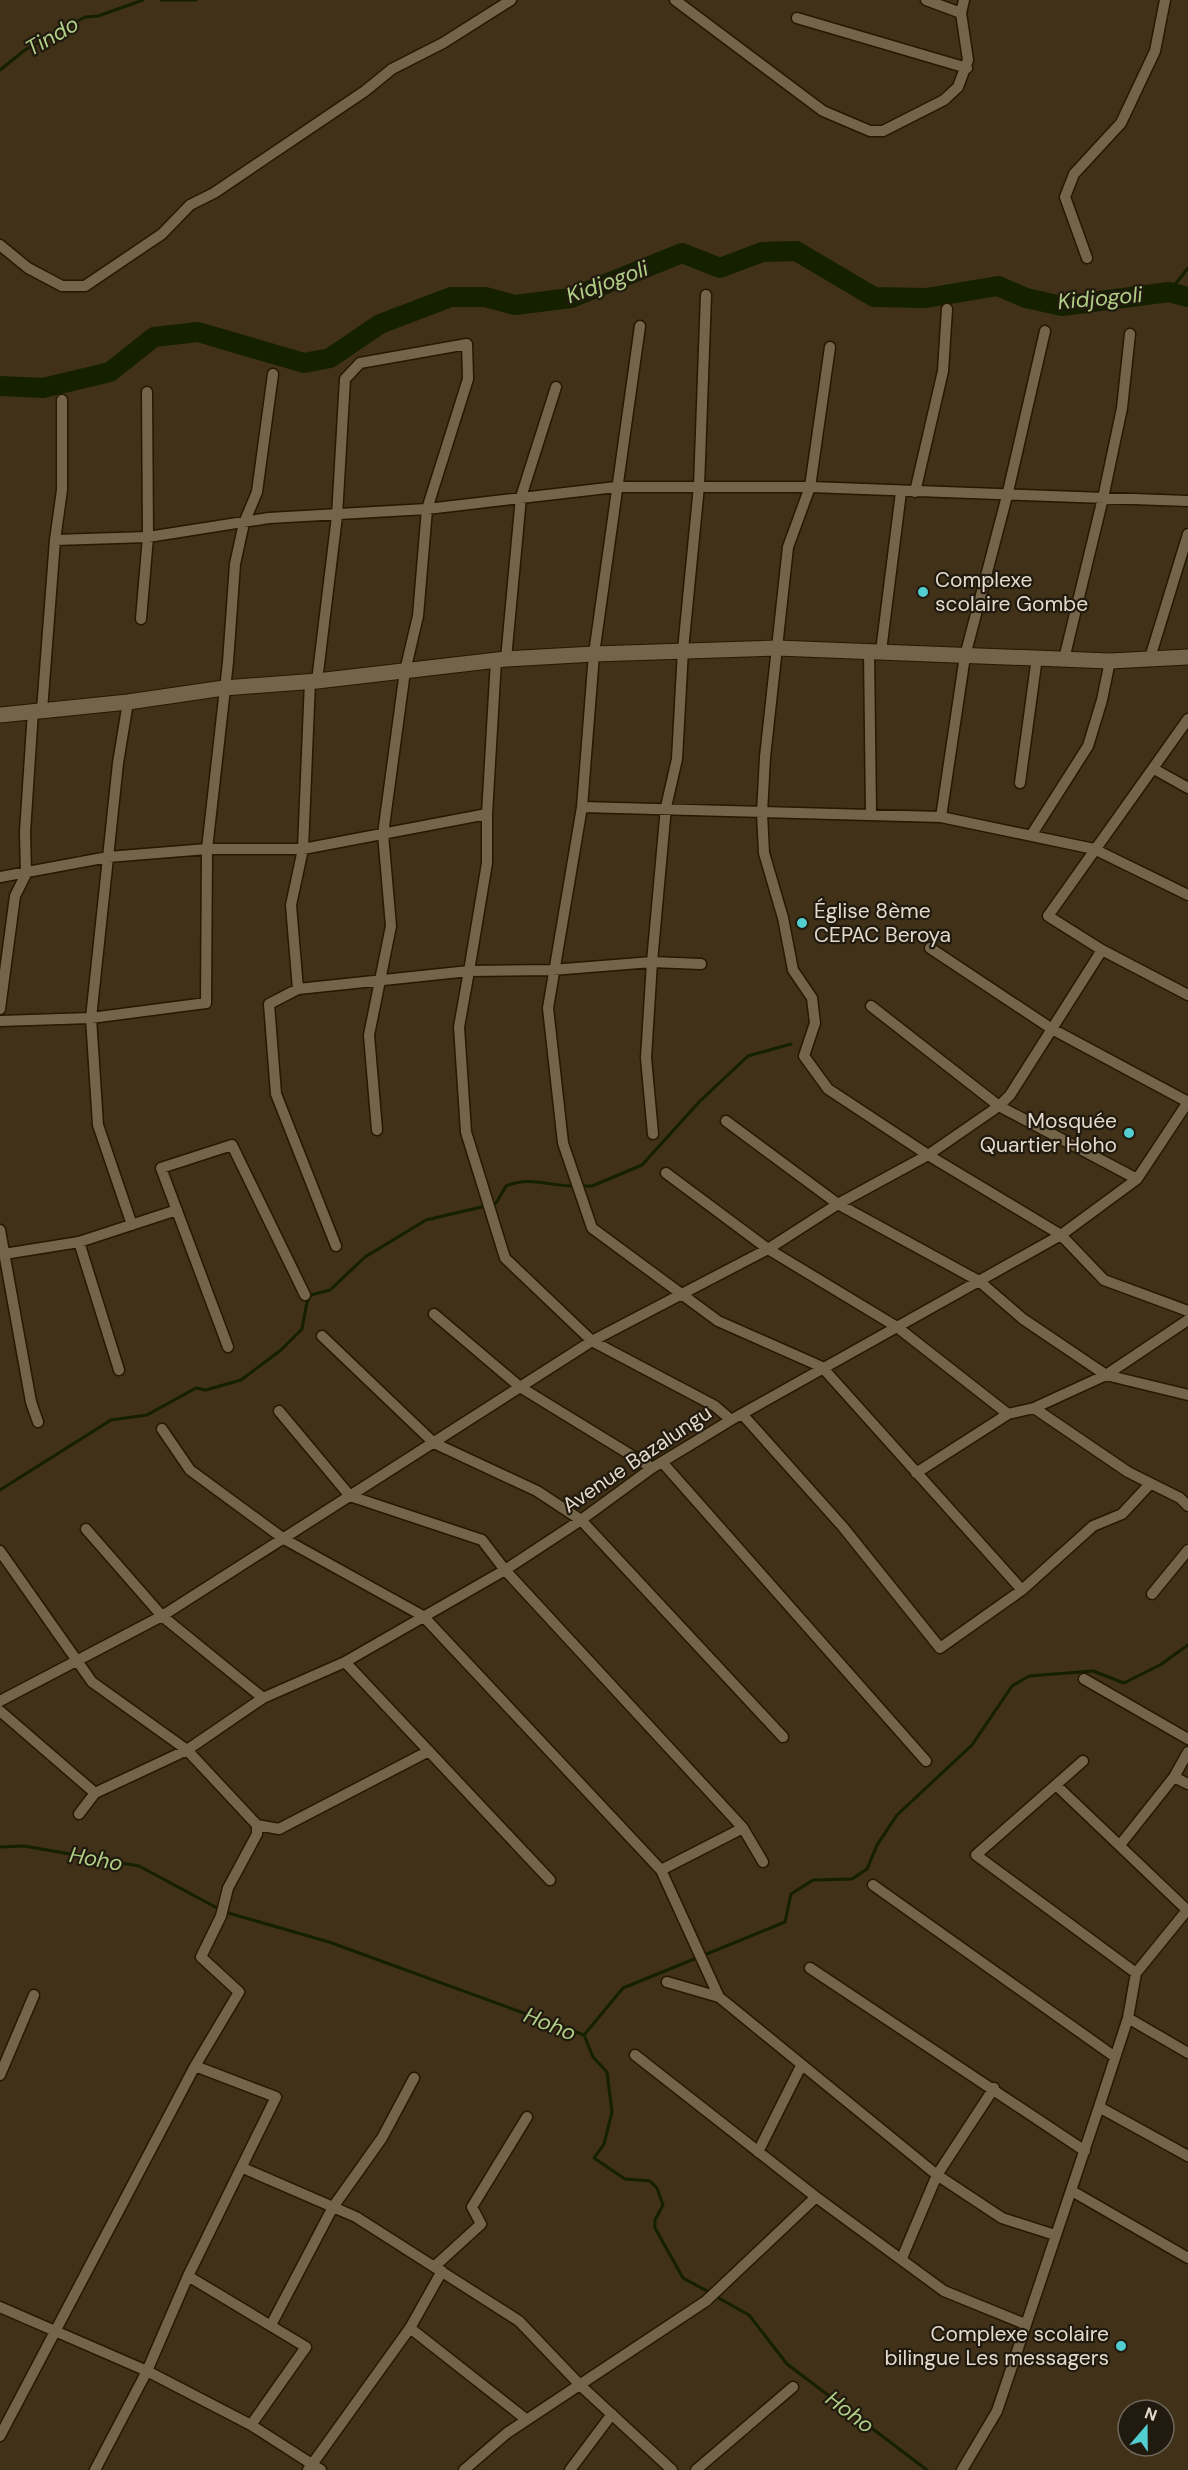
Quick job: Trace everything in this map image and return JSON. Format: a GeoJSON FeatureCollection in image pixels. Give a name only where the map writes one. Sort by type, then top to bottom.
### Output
{"type":"FeatureCollection","features":[{"type":"Feature","properties":{"kind":"street"},"geometry":{"type":"LineString","coordinates":[[0,245],[28,268],[62,286],[85,286],[162,234],[190,205],[214,193],[365,91],[392,69],[443,43],[511,0]]}},
{"type":"Feature","properties":{"kind":"street"},"geometry":{"type":"LineString","coordinates":[[675,0],[823,111],[870,131],[883,131],[944,100],[958,87],[967,68],[961,13],[964,0]]}},
{"type":"Feature","properties":{"kind":"street"},"geometry":{"type":"LineString","coordinates":[[926,0],[961,13]]}},
{"type":"Feature","properties":{"kind":"street"},"geometry":{"type":"LineString","coordinates":[[1087,258],[1065,197],[1074,174],[1121,123],[1155,51],[1165,0]]}},
{"type":"Feature","properties":{"kind":"street"},"geometry":{"type":"LineString","coordinates":[[797,18],[967,68]]}},
{"type":"Feature","properties":{"kind":"street"},"geometry":{"type":"LineString","coordinates":[[653,1134],[646,1058],[652,962],[666,807],[677,759],[683,650],[699,486],[706,295]]}},
{"type":"Feature","properties":{"kind":"street"},"geometry":{"type":"LineString","coordinates":[[915,492],[943,370],[947,309]]}},
{"type":"Feature","properties":{"kind":"street"},"geometry":{"type":"LineString","coordinates":[[640,326],[594,654],[582,807],[552,970],[548,1008],[563,1143],[592,1228],[681,1296],[718,1321],[822,1367],[1022,1590]]}},
{"type":"Feature","properties":{"kind":"street"},"geometry":{"type":"LineString","coordinates":[[941,816],[964,656],[1007,496],[1045,331]]}},
{"type":"Feature","properties":{"kind":"street"},"geometry":{"type":"LineString","coordinates":[[1064,659],[1122,408],[1130,334]]}},
{"type":"Feature","properties":{"kind":"street"},"geometry":{"type":"LineString","coordinates":[[298,989],[291,904],[303,849],[313,681],[337,516],[345,379],[360,363],[467,344],[468,379],[428,509],[418,616],[405,671],[383,834],[391,927],[378,981],[369,1035],[377,1130]]}},
{"type":"Feature","properties":{"kind":"street"},"geometry":{"type":"LineString","coordinates":[[831,347],[810,487],[788,547],[765,757],[762,813],[764,853],[783,918],[794,970],[812,998],[815,1023],[804,1056],[828,1089],[928,1155],[1061,1235],[1104,1280],[1188,1311]]}},
{"type":"Feature","properties":{"kind":"street"},"geometry":{"type":"LineString","coordinates":[[0,1021],[91,1018],[206,1003],[207,849],[235,564],[244,523],[257,492],[273,374]]}},
{"type":"Feature","properties":{"kind":"street"},"geometry":{"type":"LineString","coordinates":[[556,387],[520,497],[501,659],[487,814],[487,863],[459,1027],[466,1132],[506,1258],[592,1341],[716,1406],[731,1420]]}},
{"type":"Feature","properties":{"kind":"street"},"geometry":{"type":"LineString","coordinates":[[141,619],[148,537],[147,393]]}},
{"type":"Feature","properties":{"kind":"street"},"geometry":{"type":"LineString","coordinates":[[0,1008],[15,896],[26,874],[25,832],[62,490],[62,400]]}},
{"type":"Feature","properties":{"kind":"street"},"geometry":{"type":"LineString","coordinates":[[55,540],[148,537],[269,518],[337,516],[428,509],[616,486],[810,487],[1188,501]]}},
{"type":"Feature","properties":{"kind":"street"},"geometry":{"type":"LineString","coordinates":[[871,813],[875,651],[901,492]]}},
{"type":"Feature","properties":{"kind":"street"},"geometry":{"type":"LineString","coordinates":[[1149,661],[1188,534]]}},
{"type":"Feature","properties":{"kind":"street"},"geometry":{"type":"LineString","coordinates":[[0,715],[128,702],[224,688],[313,681],[501,659],[594,654],[777,648],[1110,661],[1149,661],[1188,657]]}},
{"type":"Feature","properties":{"kind":"street"},"geometry":{"type":"LineString","coordinates":[[1020,783],[1037,657]]}},
{"type":"Feature","properties":{"kind":"street"},"geometry":{"type":"LineString","coordinates":[[1032,834],[1088,746],[1102,700],[1110,661]]}},
{"type":"Feature","properties":{"kind":"street"},"geometry":{"type":"LineString","coordinates":[[128,702],[118,763],[91,1018],[98,1125],[132,1225]]}},
{"type":"Feature","properties":{"kind":"street"},"geometry":{"type":"LineString","coordinates":[[1188,719],[1048,916],[1102,950],[1188,995]]}},
{"type":"Feature","properties":{"kind":"street"},"geometry":{"type":"LineString","coordinates":[[1154,769],[1188,788]]}},
{"type":"Feature","properties":{"kind":"street"},"geometry":{"type":"LineString","coordinates":[[582,807],[666,807],[762,813],[871,813],[941,816],[1094,849],[1188,894]]}},
{"type":"Feature","properties":{"kind":"street"},"geometry":{"type":"LineString","coordinates":[[0,877],[108,857],[207,849],[303,849],[487,814]]}},
{"type":"Feature","properties":{"kind":"street"},"geometry":{"type":"LineString","coordinates":[[930,948],[1052,1029],[1188,1102]]}},
{"type":"Feature","properties":{"kind":"street"},"geometry":{"type":"LineString","coordinates":[[0,1701],[162,1616],[592,1341],[768,1249],[838,1204],[928,1155],[999,1106],[1010,1095],[1102,950]]}},
{"type":"Feature","properties":{"kind":"street"},"geometry":{"type":"LineString","coordinates":[[336,1246],[276,1094],[269,1004],[298,989],[469,971],[552,970],[652,962],[701,964]]}},
{"type":"Feature","properties":{"kind":"street"},"geometry":{"type":"LineString","coordinates":[[871,1006],[999,1106],[1137,1179]]}},
{"type":"Feature","properties":{"kind":"street","name":"Avenue Bazalungu"},"geometry":{"type":"LineString","coordinates":[[79,1814],[95,1793],[187,1750],[263,1698],[345,1662],[505,1570],[652,1468],[731,1420],[1061,1235],[1137,1179],[1188,1102]]}},
{"type":"Feature","properties":{"kind":"street"},"geometry":{"type":"LineString","coordinates":[[726,1121],[838,1204],[980,1281],[1023,1319],[1106,1375],[1188,1395]]}},
{"type":"Feature","properties":{"kind":"street"},"geometry":{"type":"LineString","coordinates":[[228,1347],[161,1168],[232,1145],[305,1295]]}},
{"type":"Feature","properties":{"kind":"street"},"geometry":{"type":"LineString","coordinates":[[666,1173],[768,1249],[897,1327],[1008,1414]]}},
{"type":"Feature","properties":{"kind":"street"},"geometry":{"type":"LineString","coordinates":[[4,1254],[79,1242],[177,1210]]}},
{"type":"Feature","properties":{"kind":"street"},"geometry":{"type":"LineString","coordinates":[[0,1230],[31,1402],[38,1422]]}},
{"type":"Feature","properties":{"kind":"street"},"geometry":{"type":"LineString","coordinates":[[79,1242],[119,1370]]}},
{"type":"Feature","properties":{"kind":"street"},"geometry":{"type":"LineString","coordinates":[[434,1314],[520,1387],[652,1468]]}},
{"type":"Feature","properties":{"kind":"street"},"geometry":{"type":"LineString","coordinates":[[916,1473],[1008,1414],[1034,1408],[1106,1375],[1188,1320]]}},
{"type":"Feature","properties":{"kind":"street"},"geometry":{"type":"LineString","coordinates":[[322,1336],[434,1443],[537,1491],[580,1520],[783,1737]]}},
{"type":"Feature","properties":{"kind":"street"},"geometry":{"type":"LineString","coordinates":[[1034,1408],[1128,1472],[1180,1498],[1188,1506]]}},
{"type":"Feature","properties":{"kind":"street"},"geometry":{"type":"LineString","coordinates":[[279,1411],[351,1496],[482,1540],[505,1570],[743,1828],[763,1862]]}},
{"type":"Feature","properties":{"kind":"street"},"geometry":{"type":"LineString","coordinates":[[742,1414],[843,1527],[940,1648],[1022,1590],[1093,1526],[1122,1515],[1150,1484]]}},
{"type":"Feature","properties":{"kind":"street"},"geometry":{"type":"LineString","coordinates":[[162,1429],[190,1470],[284,1539],[423,1616],[661,1870],[719,1997]]}},
{"type":"Feature","properties":{"kind":"street"},"geometry":{"type":"LineString","coordinates":[[662,1462],[926,1761]]}},
{"type":"Feature","properties":{"kind":"street"},"geometry":{"type":"LineString","coordinates":[[86,1529],[162,1616],[263,1698]]}},
{"type":"Feature","properties":{"kind":"street"},"geometry":{"type":"LineString","coordinates":[[1152,1594],[1188,1550]]}},
{"type":"Feature","properties":{"kind":"street"},"geometry":{"type":"LineString","coordinates":[[0,1551],[92,1682],[187,1750],[256,1825],[257,1834],[228,1888],[223,1912],[201,1957],[239,1992],[195,2066],[0,2436]]}},
{"type":"Feature","properties":{"kind":"street"},"geometry":{"type":"LineString","coordinates":[[345,1662],[550,1880]]}},
{"type":"Feature","properties":{"kind":"street"},"geometry":{"type":"LineString","coordinates":[[1084,1679],[1188,1739]]}},
{"type":"Feature","properties":{"kind":"street"},"geometry":{"type":"LineString","coordinates":[[0,1711],[95,1793]]}},
{"type":"Feature","properties":{"kind":"street"},"geometry":{"type":"LineString","coordinates":[[256,1825],[279,1829],[429,1751]]}},
{"type":"Feature","properties":{"kind":"street"},"geometry":{"type":"LineString","coordinates":[[1120,1845],[1174,1777],[1188,1752]]}},
{"type":"Feature","properties":{"kind":"street"},"geometry":{"type":"LineString","coordinates":[[1083,1761],[976,1855],[1136,1973]]}},
{"type":"Feature","properties":{"kind":"street"},"geometry":{"type":"LineString","coordinates":[[1174,1777],[1188,1784]]}},
{"type":"Feature","properties":{"kind":"street"},"geometry":{"type":"LineString","coordinates":[[962,2470],[997,2411],[1128,2018],[1136,1973],[1186,1916],[1120,1845],[1056,1785]]}},
{"type":"Feature","properties":{"kind":"street"},"geometry":{"type":"LineString","coordinates":[[661,1870],[743,1828]]}},
{"type":"Feature","properties":{"kind":"street"},"geometry":{"type":"LineString","coordinates":[[873,1885],[1115,2057]]}},
{"type":"Feature","properties":{"kind":"street"},"geometry":{"type":"LineString","coordinates":[[810,1968],[994,2088],[1085,2151]]}},
{"type":"Feature","properties":{"kind":"street"},"geometry":{"type":"LineString","coordinates":[[667,1982],[719,1997],[937,2175],[1002,2218],[1055,2235]]}},
{"type":"Feature","properties":{"kind":"street"},"geometry":{"type":"LineString","coordinates":[[0,2075],[34,1995]]}},
{"type":"Feature","properties":{"kind":"street"},"geometry":{"type":"LineString","coordinates":[[1128,2018],[1188,2053]]}},
{"type":"Feature","properties":{"kind":"street"},"geometry":{"type":"LineString","coordinates":[[635,2055],[816,2197],[944,2291],[1025,2324]]}},
{"type":"Feature","properties":{"kind":"street"},"geometry":{"type":"LineString","coordinates":[[95,2470],[147,2371],[188,2276],[276,2097],[195,2066]]}},
{"type":"Feature","properties":{"kind":"street"},"geometry":{"type":"LineString","coordinates":[[758,2152],[801,2066]]}},
{"type":"Feature","properties":{"kind":"street"},"geometry":{"type":"LineString","coordinates":[[271,2325],[333,2207],[382,2138],[414,2078]]}},
{"type":"Feature","properties":{"kind":"street"},"geometry":{"type":"LineString","coordinates":[[902,2258],[937,2175],[994,2088]]}},
{"type":"Feature","properties":{"kind":"street"},"geometry":{"type":"LineString","coordinates":[[1099,2107],[1188,2156]]}},
{"type":"Feature","properties":{"kind":"street"},"geometry":{"type":"LineString","coordinates":[[0,2307],[147,2371],[251,2425],[313,2468],[410,2328],[438,2269],[481,2224],[472,2207],[527,2117]]}},
{"type":"Feature","properties":{"kind":"street"},"geometry":{"type":"LineString","coordinates":[[243,2168],[356,2217],[519,2321],[581,2385],[672,2470]]}},
{"type":"Feature","properties":{"kind":"street"},"geometry":{"type":"LineString","coordinates":[[1072,2191],[1188,2258]]}},
{"type":"Feature","properties":{"kind":"street"},"geometry":{"type":"LineString","coordinates":[[464,2470],[507,2433],[706,2301],[816,2197]]}},
{"type":"Feature","properties":{"kind":"street"},"geometry":{"type":"LineString","coordinates":[[188,2276],[306,2347],[251,2425]]}},
{"type":"Feature","properties":{"kind":"street"},"geometry":{"type":"LineString","coordinates":[[410,2328],[527,2420]]}},
{"type":"Feature","properties":{"kind":"street"},"geometry":{"type":"LineString","coordinates":[[696,2470],[793,2387]]}},
{"type":"Feature","properties":{"kind":"street"},"geometry":{"type":"LineString","coordinates":[[570,2470],[612,2414]]}},
{"type":"Feature","properties":{"kind":"waterway","name":"Tindo"},"geometry":{"type":"LineString","coordinates":[[0,70],[25,50],[85,17],[98,16],[143,0]]}},
{"type":"Feature","properties":{"kind":"waterway","name":"Tindo"},"geometry":{"type":"LineString","coordinates":[[161,0],[196,0]]}},
{"type":"Feature","properties":{"kind":"waterway","name":"Kidjogoli"},"geometry":{"type":"LineString","coordinates":[[0,386],[43,388],[110,372],[154,337],[198,332],[304,363],[330,358],[380,324],[451,297],[485,297],[515,305],[571,298],[682,253],[720,268],[762,252],[796,251],[874,297],[926,298],[998,286],[1026,298],[1062,306],[1169,292],[1188,297]]}},
{"type":"Feature","properties":{"kind":"waterway"},"geometry":{"type":"LineString","coordinates":[[1169,292],[1188,268]]}},
{"type":"Feature","properties":{"kind":"waterway"},"geometry":{"type":"LineString","coordinates":[[581,1186],[592,1186],[642,1165],[700,1101],[748,1056],[791,1044]]}},
{"type":"Feature","properties":{"kind":"waterway"},"geometry":{"type":"LineString","coordinates":[[492,1205],[496,1203],[506,1186],[515,1183],[531,1182],[574,1186]]}},
{"type":"Feature","properties":{"kind":"waterway"},"geometry":{"type":"LineString","coordinates":[[0,1490],[111,1420],[147,1415],[196,1388],[206,1390],[241,1380],[281,1350],[302,1329],[307,1302],[311,1295],[330,1290],[365,1257],[426,1220],[486,1206]]}},
{"type":"Feature","properties":{"kind":"waterway"},"geometry":{"type":"LineString","coordinates":[[584,2035],[623,1988],[785,1922],[791,1894],[813,1880],[852,1879],[867,1869],[877,1845],[897,1815],[972,1745],[1012,1686],[1029,1676],[1093,1671],[1124,1683],[1160,1665],[1188,1645]]}},
{"type":"Feature","properties":{"kind":"waterway","name":"Hoho"},"geometry":{"type":"LineString","coordinates":[[0,1847],[24,1846],[139,1866],[219,1909]]}},
{"type":"Feature","properties":{"kind":"waterway","name":"Hoho"},"geometry":{"type":"LineString","coordinates":[[225,1912],[329,1942],[584,2035],[593,2057],[607,2072],[612,2112],[604,2144],[594,2158],[625,2179],[650,2181],[657,2188],[663,2205],[655,2220],[655,2228],[683,2278],[709,2292]]}},
{"type":"Feature","properties":{"kind":"waterway","name":"Hoho"},"geometry":{"type":"LineString","coordinates":[[715,2296],[749,2315],[787,2364],[927,2470]]}},
{"type":"Feature","properties":{"kind":"place","name":"Complexe scolaire Gombe"},"geometry":{"type":"Point","coordinates":[923,592]}},
{"type":"Feature","properties":{"kind":"place","name":"Église 8ème CEPAC Beroya"},"geometry":{"type":"Point","coordinates":[802,923]}},
{"type":"Feature","properties":{"kind":"place","name":"Mosquée Quartier Hoho"},"geometry":{"type":"Point","coordinates":[1129,1133]}},
{"type":"Feature","properties":{"kind":"place","name":"Complexe scolaire bilingue Les messagers"},"geometry":{"type":"Point","coordinates":[1121,2346]}}]}
